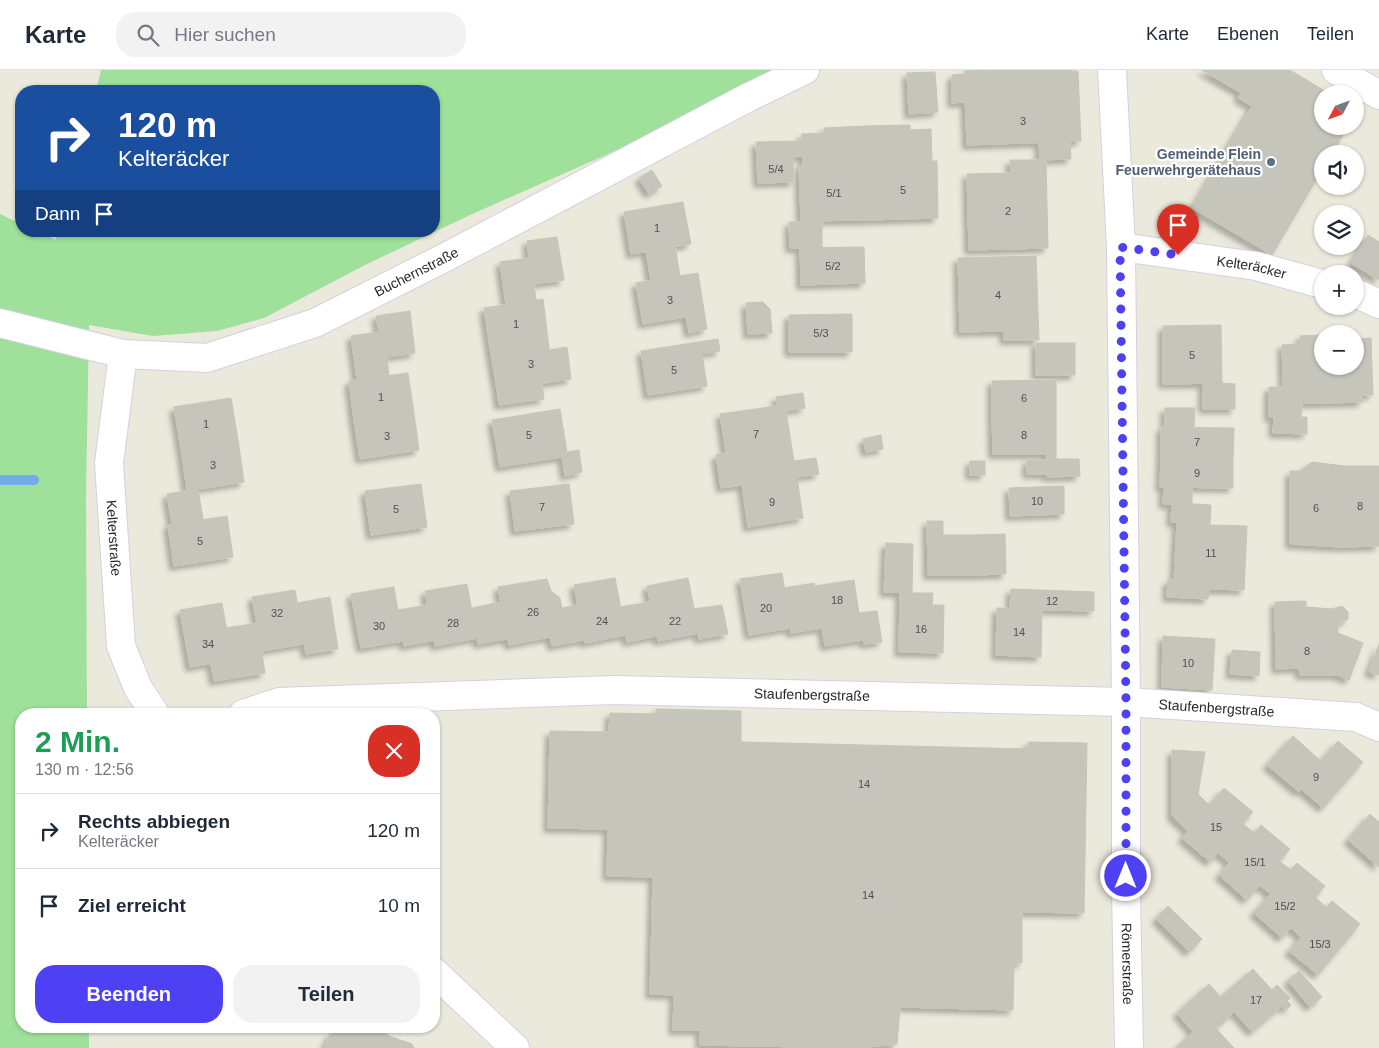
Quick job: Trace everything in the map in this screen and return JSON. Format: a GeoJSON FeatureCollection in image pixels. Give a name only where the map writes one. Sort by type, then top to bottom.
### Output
{"type":"FeatureCollection","features":[{"type":"Feature","properties":{"kind":"street","name":"Buchernstraße"},"geometry":{"type":"LineString","coordinates":[[0,323],[122,354],[207,358],[316,323],[444,258],[749,97],[805,70]]}},
{"type":"Feature","properties":{"kind":"street","name":"Römerstraße"},"geometry":{"type":"LineString","coordinates":[[1112,70],[1120,247],[1129,1048]]}},
{"type":"Feature","properties":{"kind":"street"},"geometry":{"type":"LineString","coordinates":[[1336,70],[1379,94]]}},
{"type":"Feature","properties":{"kind":"street","name":"Kelteräcker"},"geometry":{"type":"LineString","coordinates":[[1120,247],[1256,266],[1314,282]]}},
{"type":"Feature","properties":{"kind":"street"},"geometry":{"type":"LineString","coordinates":[[1364,297],[1379,304]]}},
{"type":"Feature","properties":{"kind":"street","name":"Kelterstraße"},"geometry":{"type":"LineString","coordinates":[[122,354],[109,463],[121,646],[138,688],[151,708]]}},
{"type":"Feature","properties":{"kind":"street","name":"Staufenbergstraße"},"geometry":{"type":"LineString","coordinates":[[261,708],[279,702],[614,690],[1126,702],[1356,717],[1379,727]]}},
{"type":"Feature","properties":{"kind":"street"},"geometry":{"type":"LineString","coordinates":[[440,978],[515,1048]]}},
{"type":"Feature","properties":{"kind":"green space"},"geometry":{"type":"Polygon","coordinates":[[[101,70],[798,70],[440,229],[440,85],[97,85],[101,70]]]}},
{"type":"Feature","properties":{"kind":"green space"},"geometry":{"type":"Polygon","coordinates":[[[0,214],[15,221],[15,237],[50,237],[56,240],[57,237],[424,237],[367,264],[264,318],[217,331],[153,336],[89,325],[86,497],[87,708],[15,708],[15,1033],[89,1033],[89,1048],[0,1048],[0,214]]]}},
{"type":"Feature","properties":{"kind":"building","name":"Gemeinde Flein Feuerwehrgerätehaus"},"geometry":{"type":"Polygon","coordinates":[[[1202,70],[1290,70],[1315,85],[1314,135],[1343,135],[1337,145],[1314,145],[1314,184],[1272,255],[1192,208],[1252,106],[1238,98],[1241,93],[1202,70]]]}},
{"type":"Feature","properties":{"kind":"building"},"geometry":{"type":"Polygon","coordinates":[[[964,71],[1078,71],[1081,141],[967,145],[964,71]]]}},
{"type":"Feature","properties":{"kind":"building"},"geometry":{"type":"Polygon","coordinates":[[[935,72],[938,112],[909,114],[907,73],[935,72]]]}},
{"type":"Feature","properties":{"kind":"building"},"geometry":{"type":"Polygon","coordinates":[[[964,74],[965,102],[952,103],[952,75],[964,74]]]}},
{"type":"Feature","properties":{"kind":"building"},"geometry":{"type":"Polygon","coordinates":[[[910,125],[910,130],[931,129],[932,161],[937,161],[938,218],[869,220],[866,126],[910,125]]]}},
{"type":"Feature","properties":{"kind":"building"},"geometry":{"type":"Polygon","coordinates":[[[866,126],[869,220],[801,221],[799,166],[803,165],[802,134],[824,133],[824,128],[866,126]]]}},
{"type":"Feature","properties":{"kind":"building"},"geometry":{"type":"Polygon","coordinates":[[[802,141],[802,156],[793,157],[794,182],[758,183],[756,142],[802,141]]]}},
{"type":"Feature","properties":{"kind":"building"},"geometry":{"type":"Polygon","coordinates":[[[1070,141],[1071,159],[1040,160],[1039,142],[1070,141]]]}},
{"type":"Feature","properties":{"kind":"building"},"geometry":{"type":"Polygon","coordinates":[[[1010,160],[1046,160],[1048,248],[969,250],[967,174],[1011,173],[1010,160]]]}},
{"type":"Feature","properties":{"kind":"building"},"geometry":{"type":"Polygon","coordinates":[[[652,170],[662,186],[649,194],[639,178],[652,170]]]}},
{"type":"Feature","properties":{"kind":"building"},"geometry":{"type":"Polygon","coordinates":[[[683,202],[691,244],[631,254],[624,212],[683,202]]]}},
{"type":"Feature","properties":{"kind":"building"},"geometry":{"type":"Polygon","coordinates":[[[822,221],[822,248],[790,248],[789,222],[822,221]]]}},
{"type":"Feature","properties":{"kind":"building"},"geometry":{"type":"Polygon","coordinates":[[[1368,235],[1379,242],[1379,280],[1364,271],[1364,265],[1351,263],[1356,255],[1364,255],[1364,242],[1368,235]]]}},
{"type":"Feature","properties":{"kind":"building"},"geometry":{"type":"Polygon","coordinates":[[[557,237],[564,280],[534,284],[536,300],[506,305],[500,262],[529,258],[527,241],[557,237]]]}},
{"type":"Feature","properties":{"kind":"building"},"geometry":{"type":"Polygon","coordinates":[[[675,246],[680,276],[651,281],[646,251],[675,246]]]}},
{"type":"Feature","properties":{"kind":"building"},"geometry":{"type":"Polygon","coordinates":[[[864,247],[865,283],[801,285],[800,248],[864,247]]]}},
{"type":"Feature","properties":{"kind":"building"},"geometry":{"type":"Polygon","coordinates":[[[1036,256],[1039,340],[1004,340],[1004,331],[960,332],[958,258],[1036,256]]]}},
{"type":"Feature","properties":{"kind":"building"},"geometry":{"type":"Polygon","coordinates":[[[698,273],[707,329],[689,333],[686,317],[643,324],[636,283],[698,273]]]}},
{"type":"Feature","properties":{"kind":"building"},"geometry":{"type":"Polygon","coordinates":[[[543,299],[548,340],[490,349],[484,308],[543,299]]]}},
{"type":"Feature","properties":{"kind":"building"},"geometry":{"type":"Polygon","coordinates":[[[763,302],[770,309],[772,333],[748,334],[746,303],[763,302]]]}},
{"type":"Feature","properties":{"kind":"building"},"geometry":{"type":"Polygon","coordinates":[[[410,311],[415,353],[387,357],[389,376],[357,380],[351,336],[379,332],[376,316],[410,311]]]}},
{"type":"Feature","properties":{"kind":"building"},"geometry":{"type":"Polygon","coordinates":[[[852,314],[852,352],[789,352],[789,315],[852,314]]]}},
{"type":"Feature","properties":{"kind":"building"},"geometry":{"type":"Polygon","coordinates":[[[1221,325],[1222,383],[1163,384],[1163,326],[1221,325]]]}},
{"type":"Feature","properties":{"kind":"building"},"geometry":{"type":"Polygon","coordinates":[[[1314,335],[1314,375],[1364,375],[1364,338],[1371,338],[1373,395],[1362,395],[1363,402],[1284,404],[1282,345],[1300,344],[1300,336],[1314,335]]]}},
{"type":"Feature","properties":{"kind":"building"},"geometry":{"type":"Polygon","coordinates":[[[718,339],[720,351],[702,354],[707,386],[648,395],[641,351],[718,339]]]}},
{"type":"Feature","properties":{"kind":"building"},"geometry":{"type":"Polygon","coordinates":[[[548,340],[549,350],[567,347],[571,379],[497,390],[490,349],[548,340]]]}},
{"type":"Feature","properties":{"kind":"building"},"geometry":{"type":"Polygon","coordinates":[[[1036,343],[1075,343],[1075,375],[1036,375],[1036,343]]]}},
{"type":"Feature","properties":{"kind":"building"},"geometry":{"type":"Polygon","coordinates":[[[408,373],[414,413],[354,421],[349,381],[408,373]]]}},
{"type":"Feature","properties":{"kind":"building"},"geometry":{"type":"Polygon","coordinates":[[[1056,380],[1056,415],[992,416],[992,381],[1056,380]]]}},
{"type":"Feature","properties":{"kind":"building"},"geometry":{"type":"Polygon","coordinates":[[[542,383],[544,399],[499,405],[497,390],[542,383]]]}},
{"type":"Feature","properties":{"kind":"building"},"geometry":{"type":"Polygon","coordinates":[[[1203,384],[1235,384],[1235,409],[1203,409],[1203,384]]]}},
{"type":"Feature","properties":{"kind":"building"},"geometry":{"type":"Polygon","coordinates":[[[1269,387],[1284,387],[1284,404],[1302,404],[1301,417],[1307,417],[1307,434],[1273,433],[1274,417],[1269,417],[1269,387]]]}},
{"type":"Feature","properties":{"kind":"building"},"geometry":{"type":"Polygon","coordinates":[[[803,393],[805,408],[786,411],[794,461],[816,458],[819,474],[721,488],[716,455],[726,453],[720,414],[777,406],[776,397],[803,393]]]}},
{"type":"Feature","properties":{"kind":"building"},"geometry":{"type":"Polygon","coordinates":[[[231,398],[238,440],[181,449],[174,407],[231,398]]]}},
{"type":"Feature","properties":{"kind":"building"},"geometry":{"type":"Polygon","coordinates":[[[1165,408],[1195,408],[1194,427],[1165,427],[1165,408]]]}},
{"type":"Feature","properties":{"kind":"building"},"geometry":{"type":"Polygon","coordinates":[[[560,409],[567,452],[579,450],[582,472],[565,476],[562,457],[500,467],[492,420],[560,409]]]}},
{"type":"Feature","properties":{"kind":"building"},"geometry":{"type":"Polygon","coordinates":[[[414,413],[419,450],[360,459],[354,421],[414,413]]]}},
{"type":"Feature","properties":{"kind":"building"},"geometry":{"type":"Polygon","coordinates":[[[1056,415],[1056,454],[993,454],[992,416],[1056,415]]]}},
{"type":"Feature","properties":{"kind":"building"},"geometry":{"type":"Polygon","coordinates":[[[1161,427],[1234,428],[1233,458],[1161,457],[1161,427]]]}},
{"type":"Feature","properties":{"kind":"building"},"geometry":{"type":"Polygon","coordinates":[[[881,435],[883,449],[866,452],[863,439],[881,435]]]}},
{"type":"Feature","properties":{"kind":"building"},"geometry":{"type":"Polygon","coordinates":[[[238,440],[244,482],[187,491],[181,449],[238,440]]]}},
{"type":"Feature","properties":{"kind":"building"},"geometry":{"type":"Polygon","coordinates":[[[1046,454],[1056,454],[1056,459],[1079,459],[1080,476],[1047,477],[1047,474],[1027,474],[1027,460],[1046,460],[1046,454]]]}},
{"type":"Feature","properties":{"kind":"building"},"geometry":{"type":"Polygon","coordinates":[[[1161,457],[1233,458],[1233,488],[1160,487],[1161,457]]]}},
{"type":"Feature","properties":{"kind":"building"},"geometry":{"type":"Polygon","coordinates":[[[970,461],[985,461],[985,475],[970,475],[970,461]]]}},
{"type":"Feature","properties":{"kind":"building"},"geometry":{"type":"Polygon","coordinates":[[[1312,462],[1344,466],[1340,547],[1290,544],[1290,471],[1301,471],[1312,462]]]}},
{"type":"Feature","properties":{"kind":"building"},"geometry":{"type":"Polygon","coordinates":[[[1344,466],[1379,466],[1379,546],[1340,547],[1344,466]]]}},
{"type":"Feature","properties":{"kind":"building"},"geometry":{"type":"Polygon","coordinates":[[[797,477],[803,518],[748,527],[742,485],[797,477]]]}},
{"type":"Feature","properties":{"kind":"building"},"geometry":{"type":"Polygon","coordinates":[[[421,484],[427,527],[371,535],[365,491],[421,484]]]}},
{"type":"Feature","properties":{"kind":"building"},"geometry":{"type":"Polygon","coordinates":[[[569,484],[574,524],[515,531],[510,491],[569,484]]]}},
{"type":"Feature","properties":{"kind":"building"},"geometry":{"type":"Polygon","coordinates":[[[1064,486],[1064,514],[1010,516],[1009,488],[1064,486]]]}},
{"type":"Feature","properties":{"kind":"building"},"geometry":{"type":"Polygon","coordinates":[[[1164,487],[1192,487],[1192,504],[1163,504],[1164,487]]]}},
{"type":"Feature","properties":{"kind":"building"},"geometry":{"type":"Polygon","coordinates":[[[198,489],[203,519],[172,524],[167,494],[198,489]]]}},
{"type":"Feature","properties":{"kind":"building"},"geometry":{"type":"Polygon","coordinates":[[[1172,503],[1211,505],[1210,525],[1247,526],[1244,590],[1209,589],[1208,599],[1167,597],[1168,580],[1174,580],[1177,522],[1171,522],[1172,503]]]}},
{"type":"Feature","properties":{"kind":"building"},"geometry":{"type":"Polygon","coordinates":[[[227,516],[233,557],[174,566],[168,525],[227,516]]]}},
{"type":"Feature","properties":{"kind":"building"},"geometry":{"type":"Polygon","coordinates":[[[927,521],[943,521],[943,535],[973,535],[973,575],[928,575],[927,521]]]}},
{"type":"Feature","properties":{"kind":"building"},"geometry":{"type":"Polygon","coordinates":[[[1005,534],[1006,574],[973,575],[973,535],[1005,534]]]}},
{"type":"Feature","properties":{"kind":"building"},"geometry":{"type":"Polygon","coordinates":[[[886,543],[913,544],[912,593],[884,592],[886,543]]]}},
{"type":"Feature","properties":{"kind":"building"},"geometry":{"type":"Polygon","coordinates":[[[782,573],[791,628],[749,635],[740,579],[782,573]]]}},
{"type":"Feature","properties":{"kind":"building"},"geometry":{"type":"Polygon","coordinates":[[[615,578],[626,635],[585,643],[574,585],[615,578]]]}},
{"type":"Feature","properties":{"kind":"building"},"geometry":{"type":"Polygon","coordinates":[[[688,578],[699,633],[658,641],[647,586],[688,578]]]}},
{"type":"Feature","properties":{"kind":"building"},"geometry":{"type":"Polygon","coordinates":[[[547,579],[551,591],[560,598],[563,615],[546,618],[550,637],[509,645],[498,587],[547,579]]]}},
{"type":"Feature","properties":{"kind":"building"},"geometry":{"type":"Polygon","coordinates":[[[854,580],[863,640],[825,646],[815,586],[854,580]]]}},
{"type":"Feature","properties":{"kind":"building"},"geometry":{"type":"Polygon","coordinates":[[[814,583],[822,628],[791,633],[784,588],[814,583]]]}},
{"type":"Feature","properties":{"kind":"building"},"geometry":{"type":"Polygon","coordinates":[[[467,584],[477,638],[435,646],[425,591],[467,584]]]}},
{"type":"Feature","properties":{"kind":"building"},"geometry":{"type":"Polygon","coordinates":[[[394,587],[403,641],[361,648],[351,594],[394,587]]]}},
{"type":"Feature","properties":{"kind":"building"},"geometry":{"type":"Polygon","coordinates":[[[1011,589],[1094,592],[1094,611],[1010,609],[1011,589]]]}},
{"type":"Feature","properties":{"kind":"building"},"geometry":{"type":"Polygon","coordinates":[[[295,590],[304,644],[262,651],[252,597],[295,590]]]}},
{"type":"Feature","properties":{"kind":"building"},"geometry":{"type":"Polygon","coordinates":[[[900,593],[933,593],[932,605],[944,605],[943,653],[899,652],[900,593]]]}},
{"type":"Feature","properties":{"kind":"building"},"geometry":{"type":"Polygon","coordinates":[[[330,597],[338,649],[306,654],[297,603],[330,597]]]}},
{"type":"Feature","properties":{"kind":"building"},"geometry":{"type":"Polygon","coordinates":[[[1306,601],[1306,607],[1332,609],[1342,606],[1348,612],[1348,619],[1338,624],[1337,675],[1300,675],[1299,668],[1276,669],[1275,602],[1306,601]]]}},
{"type":"Feature","properties":{"kind":"building"},"geometry":{"type":"Polygon","coordinates":[[[501,602],[507,639],[478,644],[472,608],[501,602]]]}},
{"type":"Feature","properties":{"kind":"building"},"geometry":{"type":"Polygon","coordinates":[[[650,602],[657,636],[627,642],[620,607],[650,602]]]}},
{"type":"Feature","properties":{"kind":"building"},"geometry":{"type":"Polygon","coordinates":[[[222,603],[232,660],[190,667],[180,610],[222,603]]]}},
{"type":"Feature","properties":{"kind":"building"},"geometry":{"type":"Polygon","coordinates":[[[428,605],[435,640],[404,646],[398,610],[428,605]]]}},
{"type":"Feature","properties":{"kind":"building"},"geometry":{"type":"Polygon","coordinates":[[[578,605],[584,640],[552,646],[546,618],[563,615],[562,608],[578,605]]]}},
{"type":"Feature","properties":{"kind":"building"},"geometry":{"type":"Polygon","coordinates":[[[722,605],[728,634],[699,639],[694,609],[722,605]]]}},
{"type":"Feature","properties":{"kind":"building"},"geometry":{"type":"Polygon","coordinates":[[[997,608],[1042,610],[1041,657],[996,655],[997,608]]]}},
{"type":"Feature","properties":{"kind":"building"},"geometry":{"type":"Polygon","coordinates":[[[877,611],[882,642],[864,644],[859,613],[877,611]]]}},
{"type":"Feature","properties":{"kind":"building"},"geometry":{"type":"Polygon","coordinates":[[[257,623],[265,673],[214,681],[211,664],[232,660],[226,628],[257,623]]]}},
{"type":"Feature","properties":{"kind":"building"},"geometry":{"type":"Polygon","coordinates":[[[1338,633],[1363,643],[1349,680],[1337,675],[1338,633]]]}},
{"type":"Feature","properties":{"kind":"building"},"geometry":{"type":"Polygon","coordinates":[[[1163,636],[1215,639],[1212,690],[1162,687],[1163,636]]]}},
{"type":"Feature","properties":{"kind":"building"},"geometry":{"type":"Polygon","coordinates":[[[1379,644],[1379,675],[1369,672],[1379,644]]]}},
{"type":"Feature","properties":{"kind":"building"},"geometry":{"type":"Polygon","coordinates":[[[1232,650],[1260,652],[1259,676],[1230,674],[1232,650]]]}},
{"type":"Feature","properties":{"kind":"building"},"geometry":{"type":"Polygon","coordinates":[[[656,709],[741,711],[741,742],[1028,749],[1028,742],[1087,743],[1084,913],[1022,912],[1022,963],[1014,963],[1013,1010],[900,1007],[897,1044],[858,1048],[700,1045],[700,1030],[673,1030],[674,995],[650,994],[653,877],[607,876],[608,829],[548,828],[550,731],[609,732],[610,713],[656,714],[656,709]]]}},
{"type":"Feature","properties":{"kind":"building"},"geometry":{"type":"Polygon","coordinates":[[[1293,736],[1321,761],[1338,741],[1363,762],[1323,808],[1301,789],[1299,792],[1267,765],[1293,736]]]}},
{"type":"Feature","properties":{"kind":"building"},"geometry":{"type":"Polygon","coordinates":[[[1172,750],[1205,752],[1198,794],[1210,806],[1188,831],[1172,816],[1172,750]]]}},
{"type":"Feature","properties":{"kind":"building"},"geometry":{"type":"Polygon","coordinates":[[[1224,788],[1253,812],[1210,862],[1182,838],[1224,788]]]}},
{"type":"Feature","properties":{"kind":"building"},"geometry":{"type":"Polygon","coordinates":[[[1370,814],[1379,822],[1379,867],[1348,840],[1370,814]]]}},
{"type":"Feature","properties":{"kind":"building"},"geometry":{"type":"Polygon","coordinates":[[[1243,824],[1254,833],[1230,863],[1218,853],[1243,824]]]}},
{"type":"Feature","properties":{"kind":"building"},"geometry":{"type":"Polygon","coordinates":[[[1261,825],[1290,849],[1247,900],[1219,875],[1261,825]]]}},
{"type":"Feature","properties":{"kind":"building"},"geometry":{"type":"Polygon","coordinates":[[[1279,861],[1291,870],[1271,894],[1259,885],[1279,861]]]}},
{"type":"Feature","properties":{"kind":"building"},"geometry":{"type":"Polygon","coordinates":[[[1297,863],[1325,886],[1282,938],[1254,913],[1297,863]]]}},
{"type":"Feature","properties":{"kind":"building"},"geometry":{"type":"Polygon","coordinates":[[[1316,898],[1326,907],[1301,937],[1290,927],[1316,898]]]}},
{"type":"Feature","properties":{"kind":"building"},"geometry":{"type":"Polygon","coordinates":[[[1332,901],[1360,924],[1318,975],[1289,951],[1332,901]]]}},
{"type":"Feature","properties":{"kind":"building"},"geometry":{"type":"Polygon","coordinates":[[[1168,906],[1202,939],[1189,952],[1156,919],[1168,906]]]}},
{"type":"Feature","properties":{"kind":"building"},"geometry":{"type":"Polygon","coordinates":[[[1253,969],[1272,990],[1277,985],[1290,998],[1287,1001],[1291,1005],[1286,1010],[1283,1005],[1252,1032],[1221,997],[1253,969]]]}},
{"type":"Feature","properties":{"kind":"building"},"geometry":{"type":"Polygon","coordinates":[[[1299,971],[1322,997],[1310,1007],[1288,981],[1299,971]]]}},
{"type":"Feature","properties":{"kind":"building"},"geometry":{"type":"Polygon","coordinates":[[[1209,984],[1234,1012],[1216,1028],[1221,1034],[1206,1048],[1176,1048],[1193,1032],[1177,1013],[1209,984]]]}},
{"type":"Feature","properties":{"kind":"building"},"geometry":{"type":"Polygon","coordinates":[[[336,1033],[387,1033],[389,1036],[412,1044],[414,1048],[325,1048],[330,1034],[335,1035],[336,1033]]]}},
{"type":"Feature","properties":{"kind":"building"},"geometry":{"type":"Polygon","coordinates":[[[1221,1034],[1234,1048],[1206,1048],[1221,1034]]]}},
{"type":"Feature","properties":{"kind":"waterway"},"geometry":{"type":"LineString","coordinates":[[0,480],[34,480]]}},
{"type":"Feature","properties":{"kind":"place","name":"Gemeinde Flein Feuerwehrgerätehaus"},"geometry":{"type":"Point","coordinates":[1271,162]}},
{"type":"Feature","properties":{"kind":"route"},"geometry":{"type":"LineString","coordinates":[[1126,876],[1126,702],[1120,247],[1178,255]]}}]}
